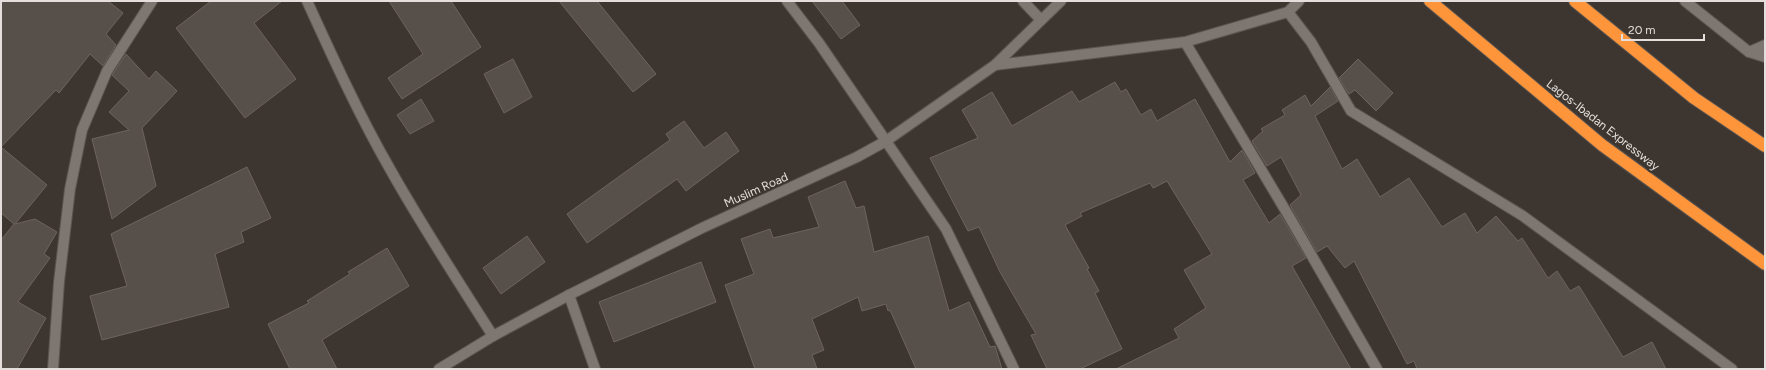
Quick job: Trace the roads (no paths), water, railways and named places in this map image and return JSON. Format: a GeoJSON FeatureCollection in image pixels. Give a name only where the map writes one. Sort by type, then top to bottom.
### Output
{"type":"FeatureCollection","features":[{"type":"Feature","properties":{"kind":"highway","name":"Lagos-Ibadan Expressway"},"geometry":{"type":"LineString","coordinates":[[1430,1],[1602,145],[1765,264]]}},
{"type":"Feature","properties":{"kind":"highway"},"geometry":{"type":"LineString","coordinates":[[1575,1],[1694,98],[1765,146]]}},
{"type":"Feature","properties":{"kind":"street"},"geometry":{"type":"LineString","coordinates":[[307,1],[346,86],[390,169],[444,259],[493,336]]}},
{"type":"Feature","properties":{"kind":"street"},"geometry":{"type":"LineString","coordinates":[[787,1],[819,43],[946,229],[1014,369]]}},
{"type":"Feature","properties":{"kind":"street"},"geometry":{"type":"LineString","coordinates":[[1023,1],[1041,20]]}},
{"type":"Feature","properties":{"kind":"street","name":"Muslim Road"},"geometry":{"type":"LineString","coordinates":[[439,369],[493,336],[569,295],[702,228],[857,157],[886,141],[995,65],[1061,1]]}},
{"type":"Feature","properties":{"kind":"street"},"geometry":{"type":"LineString","coordinates":[[995,65],[1185,42],[1288,12],[1299,1]]}},
{"type":"Feature","properties":{"kind":"street"},"geometry":{"type":"LineString","coordinates":[[1685,1],[1749,52],[1765,57]]}},
{"type":"Feature","properties":{"kind":"street"},"geometry":{"type":"LineString","coordinates":[[53,369],[60,282],[70,189],[82,130],[107,72],[148,2]]}},
{"type":"Feature","properties":{"kind":"street"},"geometry":{"type":"LineString","coordinates":[[1288,12],[1311,42],[1351,111],[1523,216],[1732,369]]}},
{"type":"Feature","properties":{"kind":"street"},"geometry":{"type":"LineString","coordinates":[[1185,42],[1290,218],[1377,369]]}},
{"type":"Feature","properties":{"kind":"street"},"geometry":{"type":"LineString","coordinates":[[1749,52],[1765,45]]}},
{"type":"Feature","properties":{"kind":"street"},"geometry":{"type":"LineString","coordinates":[[569,295],[595,369]]}}]}
